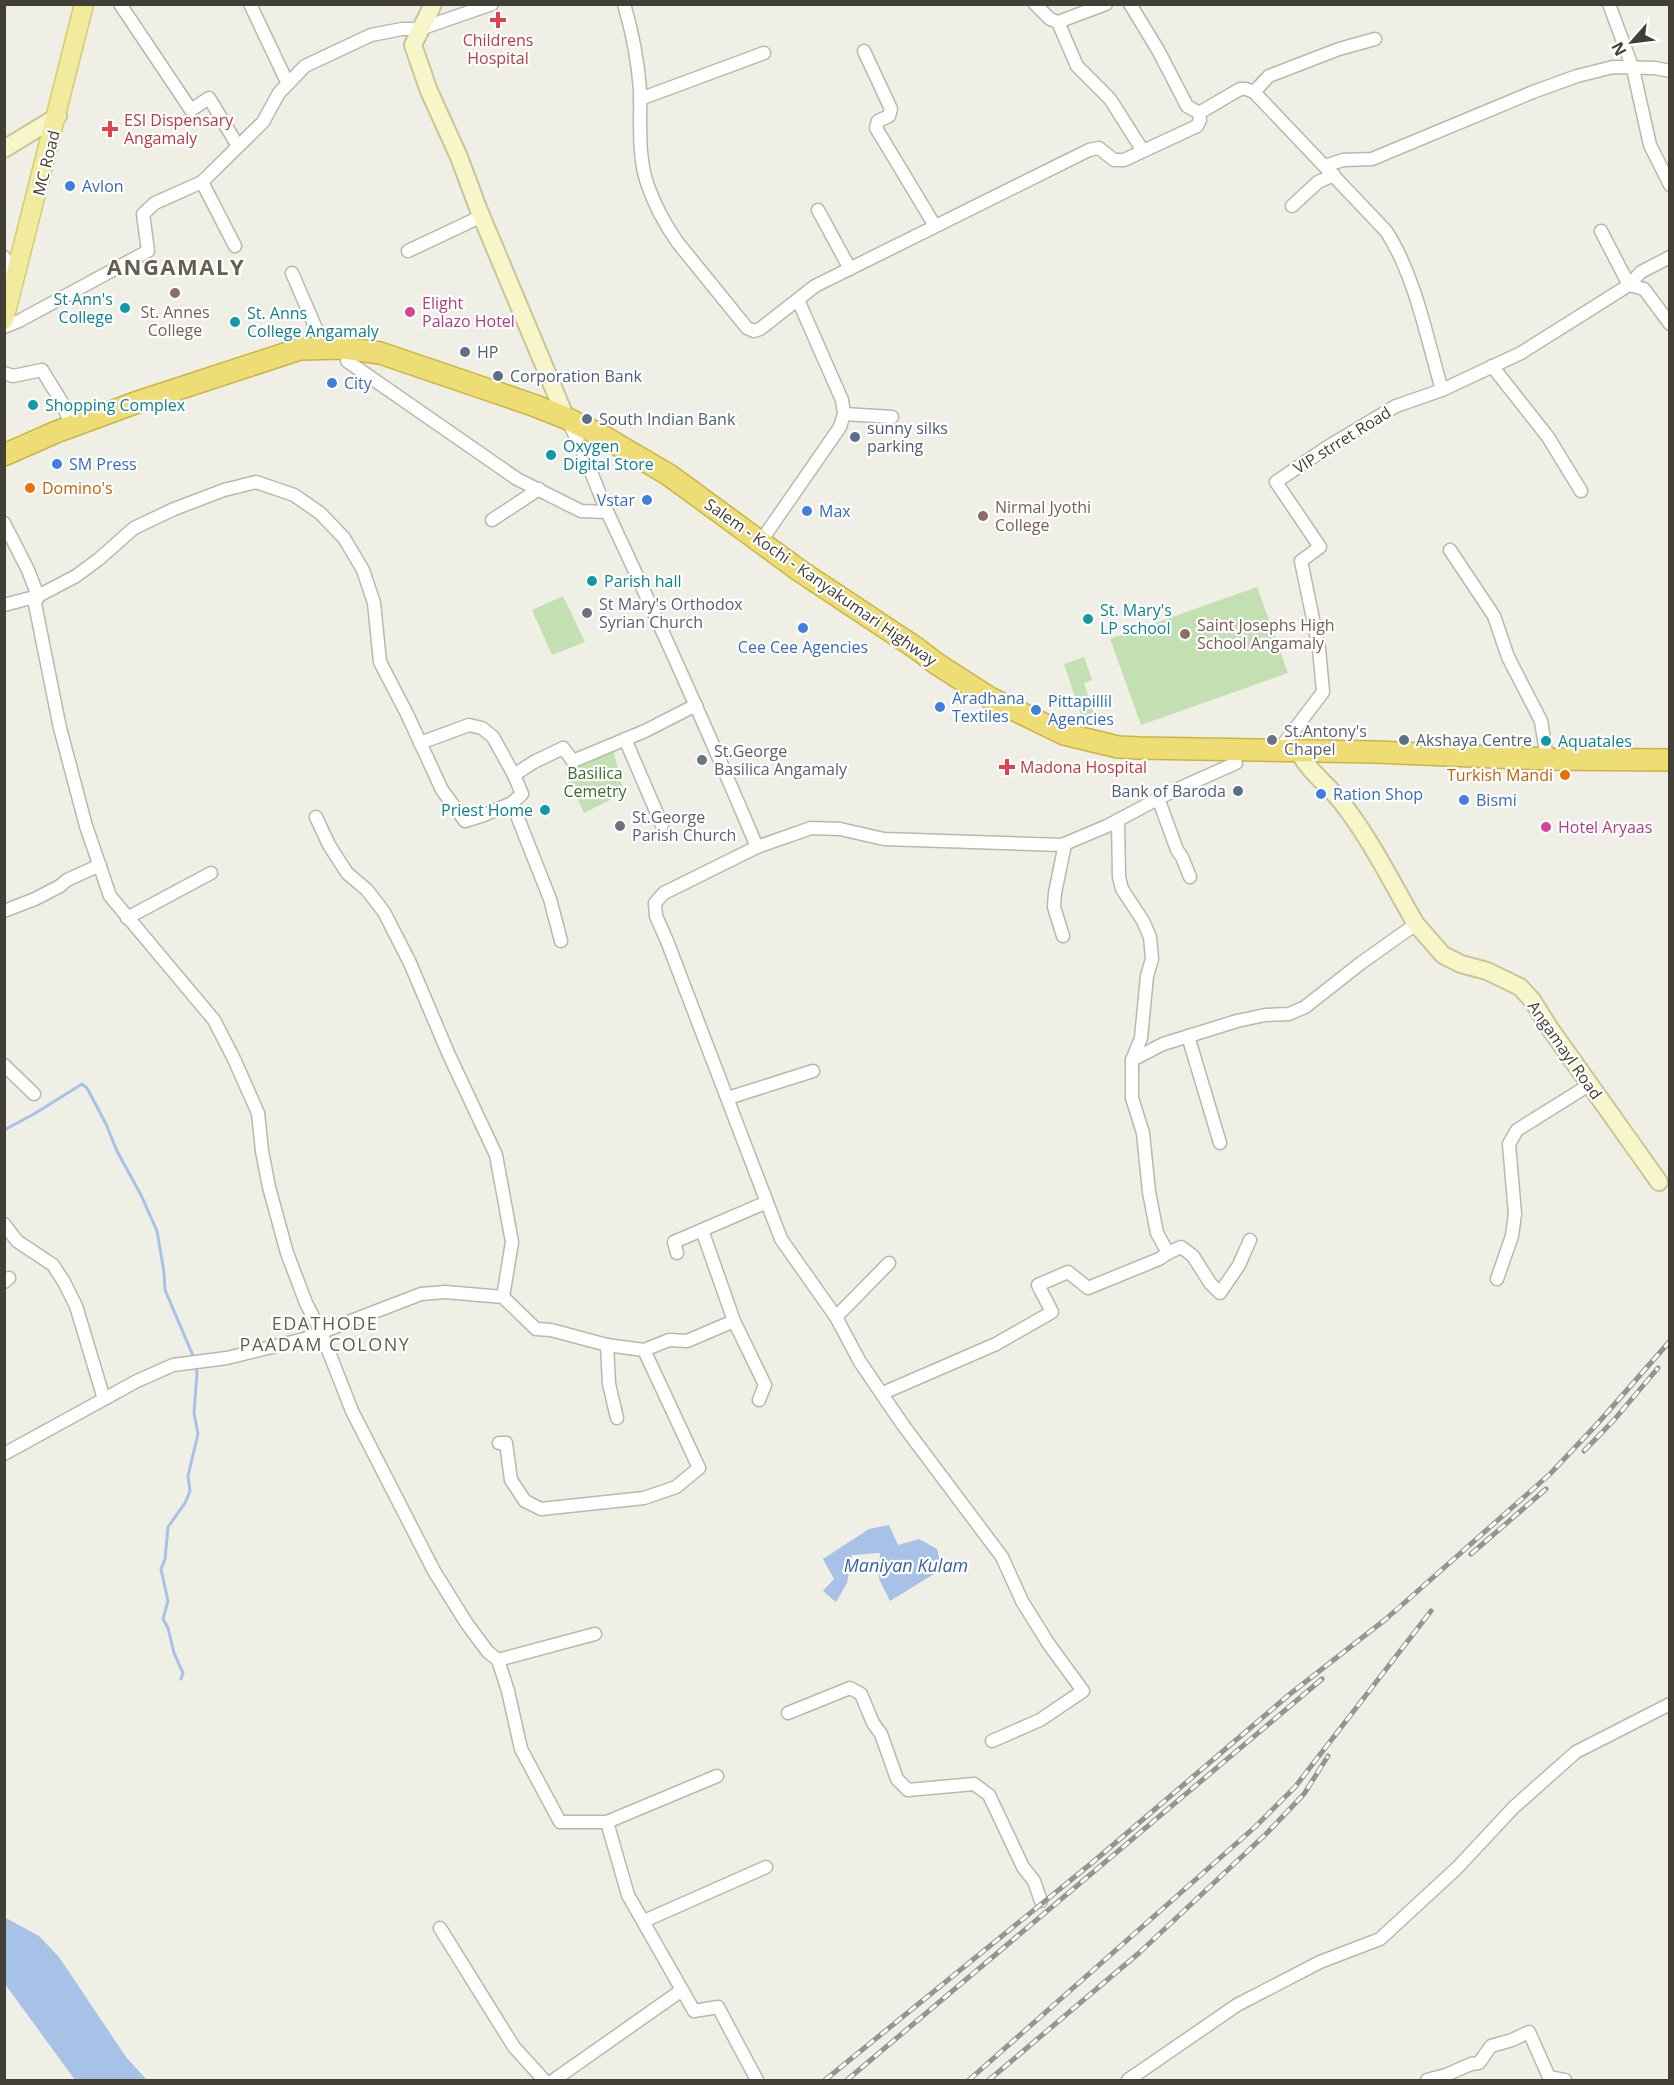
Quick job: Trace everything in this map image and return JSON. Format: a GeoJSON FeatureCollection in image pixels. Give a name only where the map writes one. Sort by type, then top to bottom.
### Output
{"type":"FeatureCollection","features":[{"type":"Feature","properties":{"kind":"highway","name":"Salem - Kochi - Kanyakumari Highway"},"geometry":{"type":"LineString","coordinates":[[4,455],[72,426],[196,382],[300,349],[324,347],[362,350],[404,360],[566,418],[628,450],[669,475],[800,571],[969,685],[1006,707],[1065,734],[1118,747],[1670,772]]}},
{"type":"Feature","properties":{"kind":"highway","name":"Salem - Kochi - Kanyakumari Highway"},"geometry":{"type":"LineString","coordinates":[[4,469],[44,449],[104,426],[235,383],[299,364],[317,361],[347,361],[422,380],[541,421],[600,447],[651,477],[811,593],[961,694],[1015,726],[1069,747],[1121,759],[1149,762],[1236,763],[1293,755],[1670,760]]}},
{"type":"Feature","properties":{"kind":"highway"},"geometry":{"type":"LineString","coordinates":[[4,435],[29,443]]}},
{"type":"Feature","properties":{"kind":"main road","name":"MC Road"},"geometry":{"type":"LineString","coordinates":[[4,320],[58,116],[84,4]]}},
{"type":"Feature","properties":{"kind":"street"},"geometry":{"type":"LineString","coordinates":[[120,4],[191,110],[209,98],[238,146]]}},
{"type":"Feature","properties":{"kind":"street"},"geometry":{"type":"LineString","coordinates":[[250,4],[288,84]]}},
{"type":"Feature","properties":{"kind":"street"},"geometry":{"type":"LineString","coordinates":[[433,4],[413,45],[429,92],[459,157],[566,418],[577,437],[607,512],[696,705],[757,847]]}},
{"type":"Feature","properties":{"kind":"street"},"geometry":{"type":"LineString","coordinates":[[4,327],[148,251],[143,213],[155,203],[202,182],[263,122],[279,93],[305,66],[371,35],[402,29],[420,29],[492,4]]}},
{"type":"Feature","properties":{"kind":"street"},"geometry":{"type":"LineString","coordinates":[[624,4],[640,99],[642,150],[648,185],[669,230],[678,243],[747,328],[754,331],[760,329],[815,286],[1089,150],[1099,148],[1118,161],[1197,126],[1200,120],[1199,113]]}},
{"type":"Feature","properties":{"kind":"street"},"geometry":{"type":"LineString","coordinates":[[1035,4],[1058,22],[1077,66],[1110,99],[1143,151]]}},
{"type":"Feature","properties":{"kind":"street"},"geometry":{"type":"LineString","coordinates":[[1058,22],[1106,4]]}},
{"type":"Feature","properties":{"kind":"street"},"geometry":{"type":"LineString","coordinates":[[1130,4],[1158,50],[1187,106],[1199,113]]}},
{"type":"Feature","properties":{"kind":"street"},"geometry":{"type":"LineString","coordinates":[[1609,4],[1633,69],[1650,145],[1670,185]]}},
{"type":"Feature","properties":{"kind":"street"},"geometry":{"type":"LineString","coordinates":[[1254,92],[1269,76],[1339,49],[1375,39]]}},
{"type":"Feature","properties":{"kind":"street"},"geometry":{"type":"LineString","coordinates":[[864,51],[891,109],[889,116],[878,121],[876,128],[935,226]]}},
{"type":"Feature","properties":{"kind":"street"},"geometry":{"type":"LineString","coordinates":[[640,99],[764,53]]}},
{"type":"Feature","properties":{"kind":"street"},"geometry":{"type":"LineString","coordinates":[[1292,206],[1343,160],[1372,159],[1576,76],[1613,67],[1655,68],[1670,71]]}},
{"type":"Feature","properties":{"kind":"street"},"geometry":{"type":"LineString","coordinates":[[1199,113],[1240,89],[1254,92],[1386,231],[1398,249],[1409,280],[1442,390]]}},
{"type":"Feature","properties":{"kind":"street"},"geometry":{"type":"LineString","coordinates":[[4,149],[58,116]]}},
{"type":"Feature","properties":{"kind":"street"},"geometry":{"type":"LineString","coordinates":[[202,182],[235,246]]}},
{"type":"Feature","properties":{"kind":"street"},"geometry":{"type":"LineString","coordinates":[[818,210],[850,269]]}},
{"type":"Feature","properties":{"kind":"street"},"geometry":{"type":"LineString","coordinates":[[408,251],[482,216]]}},
{"type":"Feature","properties":{"kind":"street"},"geometry":{"type":"LineString","coordinates":[[1601,231],[1629,285],[1644,289],[1670,324]]}},
{"type":"Feature","properties":{"kind":"street"},"geometry":{"type":"LineString","coordinates":[[4,257],[15,277]]}},
{"type":"Feature","properties":{"kind":"street","name":"VIP strret Road"},"geometry":{"type":"LineString","coordinates":[[1293,755],[1323,692],[1319,648],[1301,561],[1320,547],[1276,482],[1326,448],[1396,406],[1442,390],[1521,353],[1629,285],[1641,272],[1670,257]]}},
{"type":"Feature","properties":{"kind":"street"},"geometry":{"type":"LineString","coordinates":[[292,273],[324,347]]}},
{"type":"Feature","properties":{"kind":"street"},"geometry":{"type":"LineString","coordinates":[[760,541],[840,427],[844,414],[842,399],[798,300]]}},
{"type":"Feature","properties":{"kind":"street"},"geometry":{"type":"LineString","coordinates":[[347,361],[517,479],[581,511],[607,512]]}},
{"type":"Feature","properties":{"kind":"street"},"geometry":{"type":"LineString","coordinates":[[1492,366],[1548,437],[1581,491]]}},
{"type":"Feature","properties":{"kind":"street"},"geometry":{"type":"LineString","coordinates":[[4,373],[13,376],[42,370],[61,401],[72,426]]}},
{"type":"Feature","properties":{"kind":"street"},"geometry":{"type":"LineString","coordinates":[[844,414],[892,417]]}},
{"type":"Feature","properties":{"kind":"street"},"geometry":{"type":"LineString","coordinates":[[4,604],[38,596],[76,576],[134,528],[174,509],[224,490],[256,482],[294,495],[320,513],[345,538],[363,570],[374,603],[380,662],[442,790],[465,821],[512,803],[522,794],[493,737],[482,728],[470,725],[420,743]]}},
{"type":"Feature","properties":{"kind":"street"},"geometry":{"type":"LineString","coordinates":[[492,520],[539,489]]}},
{"type":"Feature","properties":{"kind":"street"},"geometry":{"type":"LineString","coordinates":[[4,523],[28,570],[38,596],[35,604],[60,728],[86,826],[110,896],[214,1020],[234,1059],[258,1113],[269,1187],[287,1253],[352,1411],[438,1579],[471,1630],[488,1652],[498,1660],[508,1691],[521,1749],[560,1822],[607,1822],[717,1776]]}},
{"type":"Feature","properties":{"kind":"street"},"geometry":{"type":"LineString","coordinates":[[1450,550],[1494,616],[1508,657],[1541,721],[1547,759]]}},
{"type":"Feature","properties":{"kind":"street"},"geometry":{"type":"LineString","coordinates":[[514,775],[563,748],[573,761],[696,705]]}},
{"type":"Feature","properties":{"kind":"street"},"geometry":{"type":"LineString","coordinates":[[625,739],[662,825]]}},
{"type":"Feature","properties":{"kind":"street","name":"Angamayl Road"},"geometry":{"type":"LineString","coordinates":[[1293,755],[1339,799],[1359,828],[1416,924],[1443,955],[1461,964],[1487,970],[1520,987],[1532,1000],[1589,1085],[1659,1182]]}},
{"type":"Feature","properties":{"kind":"street"},"geometry":{"type":"LineString","coordinates":[[992,1742],[1040,1720],[1083,1691],[1048,1643],[1023,1601],[1002,1557],[903,1425],[860,1362],[836,1317],[781,1239],[668,940],[656,916],[655,903],[663,893],[757,847],[811,828],[840,829],[884,839],[1065,844],[1236,763]]}},
{"type":"Feature","properties":{"kind":"street"},"geometry":{"type":"LineString","coordinates":[[1158,798],[1177,850],[1190,877]]}},
{"type":"Feature","properties":{"kind":"street"},"geometry":{"type":"LineString","coordinates":[[512,803],[550,899],[561,941]]}},
{"type":"Feature","properties":{"kind":"street"},"geometry":{"type":"LineString","coordinates":[[316,817],[329,845],[347,873],[367,890],[384,912],[410,963],[496,1155],[512,1242],[503,1297]]}},
{"type":"Feature","properties":{"kind":"street"},"geometry":{"type":"LineString","coordinates":[[1118,820],[1119,878],[1122,889],[1143,921],[1150,937],[1152,959],[1147,976],[1141,1038],[1132,1060],[1132,1098],[1143,1133],[1149,1192],[1157,1233],[1168,1253]]}},
{"type":"Feature","properties":{"kind":"street"},"geometry":{"type":"LineString","coordinates":[[1063,936],[1054,907],[1065,844]]}},
{"type":"Feature","properties":{"kind":"street"},"geometry":{"type":"LineString","coordinates":[[4,911],[34,899],[100,865]]}},
{"type":"Feature","properties":{"kind":"street"},"geometry":{"type":"LineString","coordinates":[[127,918],[211,873]]}},
{"type":"Feature","properties":{"kind":"street"},"geometry":{"type":"LineString","coordinates":[[1132,1060],[1164,1044],[1188,1036],[1265,1015],[1289,1014],[1305,1007],[1416,924]]}},
{"type":"Feature","properties":{"kind":"street"},"geometry":{"type":"LineString","coordinates":[[1188,1036],[1221,1143]]}},
{"type":"Feature","properties":{"kind":"street"},"geometry":{"type":"LineString","coordinates":[[4,1065],[34,1094]]}},
{"type":"Feature","properties":{"kind":"street"},"geometry":{"type":"LineString","coordinates":[[728,1098],[813,1071]]}},
{"type":"Feature","properties":{"kind":"street"},"geometry":{"type":"LineString","coordinates":[[1497,1279],[1512,1236],[1515,1214],[1509,1144],[1512,1135],[1589,1085]]}},
{"type":"Feature","properties":{"kind":"street"},"geometry":{"type":"LineString","coordinates":[[677,1253],[674,1242],[767,1202]]}},
{"type":"Feature","properties":{"kind":"street"},"geometry":{"type":"LineString","coordinates":[[4,1224],[17,1241],[53,1265],[64,1282],[76,1306],[104,1399]]}},
{"type":"Feature","properties":{"kind":"street"},"geometry":{"type":"LineString","coordinates":[[702,1230],[734,1321],[765,1385],[759,1400]]}},
{"type":"Feature","properties":{"kind":"street"},"geometry":{"type":"LineString","coordinates":[[883,1394],[996,1344],[1052,1312],[1038,1285],[1068,1272],[1088,1288],[1159,1259],[1181,1247],[1194,1256],[1210,1283],[1220,1293],[1239,1265],[1250,1240]]}},
{"type":"Feature","properties":{"kind":"street"},"geometry":{"type":"LineString","coordinates":[[836,1317],[890,1263]]}},
{"type":"Feature","properties":{"kind":"street"},"geometry":{"type":"LineString","coordinates":[[4,1454],[149,1375],[173,1365],[227,1358],[304,1339],[421,1294],[445,1292],[503,1297],[536,1329],[551,1330],[607,1345],[645,1350],[669,1340],[687,1341],[734,1321]]}},
{"type":"Feature","properties":{"kind":"street"},"geometry":{"type":"LineString","coordinates":[[607,1345],[609,1384],[617,1418]]}},
{"type":"Feature","properties":{"kind":"street"},"geometry":{"type":"LineString","coordinates":[[499,1443],[506,1443],[512,1480],[525,1501],[541,1509],[644,1498],[676,1487],[699,1467],[645,1350]]}},
{"type":"Feature","properties":{"kind":"street"},"geometry":{"type":"LineString","coordinates":[[498,1660],[595,1634]]}},
{"type":"Feature","properties":{"kind":"street"},"geometry":{"type":"LineString","coordinates":[[788,1713],[850,1688],[861,1694],[873,1723],[881,1734],[897,1779],[908,1790],[974,1784],[989,1795],[1023,1867],[1034,1881],[1041,1901]]}},
{"type":"Feature","properties":{"kind":"street"},"geometry":{"type":"LineString","coordinates":[[1128,2080],[1237,2005],[1320,1962],[1380,1939],[1457,1868],[1514,1807],[1576,1752],[1670,1704]]}},
{"type":"Feature","properties":{"kind":"street"},"geometry":{"type":"LineString","coordinates":[[607,1822],[628,1895],[694,2011],[718,2007],[757,2080]]}},
{"type":"Feature","properties":{"kind":"street"},"geometry":{"type":"LineString","coordinates":[[644,1922],[766,1867]]}},
{"type":"Feature","properties":{"kind":"street"},"geometry":{"type":"LineString","coordinates":[[440,1928],[514,2047],[544,2080]]}},
{"type":"Feature","properties":{"kind":"street"},"geometry":{"type":"LineString","coordinates":[[554,2080],[682,1990]]}},
{"type":"Feature","properties":{"kind":"street"},"geometry":{"type":"LineString","coordinates":[[1426,2080],[1479,2063],[1491,2046],[1529,2032],[1549,2077],[1565,2080]]}},
{"type":"Feature","properties":{"kind":"green space","name":"Saint Josephs High School Angamaly"},"geometry":{"type":"Polygon","coordinates":[[[1257,587],[1288,673],[1141,725],[1110,639],[1257,587]]]}},
{"type":"Feature","properties":{"kind":"green space"},"geometry":{"type":"Polygon","coordinates":[[[563,596],[585,642],[552,655],[532,610],[563,596]]]}},
{"type":"Feature","properties":{"kind":"green space"},"geometry":{"type":"Polygon","coordinates":[[[1084,657],[1092,680],[1084,683],[1095,717],[1083,721],[1064,664],[1084,657]]]}},
{"type":"Feature","properties":{"kind":"green space","name":"Basilica Cemetry"},"geometry":{"type":"Polygon","coordinates":[[[613,749],[624,793],[584,813],[565,773],[613,749]]]}},
{"type":"Feature","properties":{"kind":"water","name":"Maniyan Kulam"},"geometry":{"type":"Polygon","coordinates":[[[889,1525],[898,1545],[919,1539],[937,1549],[942,1569],[890,1601],[879,1579],[880,1553],[852,1555],[847,1583],[836,1602],[823,1591],[834,1579],[823,1559],[869,1529],[889,1525]]]}},
{"type":"Feature","properties":{"kind":"water"},"geometry":{"type":"Polygon","coordinates":[[[4,1917],[39,1936],[59,1957],[126,2057],[147,2080],[75,2080],[5,1984],[4,1917]]]}},
{"type":"Feature","properties":{"kind":"waterway"},"geometry":{"type":"LineString","coordinates":[[4,1130],[82,1084],[87,1088],[157,1231],[165,1290],[194,1358]]}},
{"type":"Feature","properties":{"kind":"waterway"},"geometry":{"type":"LineString","coordinates":[[181,1679],[183,1673],[163,1619],[168,1601],[161,1569],[165,1559],[168,1527],[185,1503],[190,1491],[188,1476],[198,1434],[194,1413],[196,1366]]}},
{"type":"Feature","properties":{"kind":"railway"},"geometry":{"type":"LineString","coordinates":[[825,2080],[1093,1862],[1290,1694],[1386,1619],[1550,1474],[1670,1341]]}},
{"type":"Feature","properties":{"kind":"railway"},"geometry":{"type":"LineString","coordinates":[[1584,1451],[1658,1368]]}},
{"type":"Feature","properties":{"kind":"railway"},"geometry":{"type":"LineString","coordinates":[[1471,1554],[1546,1489]]}},
{"type":"Feature","properties":{"kind":"railway"},"geometry":{"type":"LineString","coordinates":[[969,2080],[1255,1827],[1295,1787],[1431,1611]]}},
{"type":"Feature","properties":{"kind":"railway"},"geometry":{"type":"LineString","coordinates":[[847,2080],[1322,1679]]}},
{"type":"Feature","properties":{"kind":"railway"},"geometry":{"type":"LineString","coordinates":[[989,2080],[1139,1953],[1266,1834],[1304,1794],[1328,1756]]}},
{"type":"Feature","properties":{"kind":"place","name":"Childrens Hospital"},"geometry":{"type":"Point","coordinates":[498,20]}},
{"type":"Feature","properties":{"kind":"place","name":"ESI Dispensary Angamaly"},"geometry":{"type":"Point","coordinates":[110,129]}},
{"type":"Feature","properties":{"kind":"place","name":"Avlon"},"geometry":{"type":"Point","coordinates":[70,186]}},
{"type":"Feature","properties":{"kind":"place","name":"St. Annes College"},"geometry":{"type":"Point","coordinates":[175,293]}},
{"type":"Feature","properties":{"kind":"place","name":"St Ann's College"},"geometry":{"type":"Point","coordinates":[125,308]}},
{"type":"Feature","properties":{"kind":"place","name":"Elight Palazo Hotel"},"geometry":{"type":"Point","coordinates":[410,312]}},
{"type":"Feature","properties":{"kind":"place","name":"St. Anns College Angamaly"},"geometry":{"type":"Point","coordinates":[235,322]}},
{"type":"Feature","properties":{"kind":"place","name":"HP"},"geometry":{"type":"Point","coordinates":[465,352]}},
{"type":"Feature","properties":{"kind":"place","name":"Corporation Bank"},"geometry":{"type":"Point","coordinates":[498,376]}},
{"type":"Feature","properties":{"kind":"place","name":"City"},"geometry":{"type":"Point","coordinates":[332,383]}},
{"type":"Feature","properties":{"kind":"place","name":"Shopping Complex"},"geometry":{"type":"Point","coordinates":[33,405]}},
{"type":"Feature","properties":{"kind":"place","name":"South Indian Bank"},"geometry":{"type":"Point","coordinates":[587,419]}},
{"type":"Feature","properties":{"kind":"place","name":"sunny silks parking"},"geometry":{"type":"Point","coordinates":[855,437]}},
{"type":"Feature","properties":{"kind":"place","name":"Oxygen Digital Store"},"geometry":{"type":"Point","coordinates":[551,455]}},
{"type":"Feature","properties":{"kind":"place","name":"SM Press"},"geometry":{"type":"Point","coordinates":[57,464]}},
{"type":"Feature","properties":{"kind":"place","name":"Domino's"},"geometry":{"type":"Point","coordinates":[30,488]}},
{"type":"Feature","properties":{"kind":"place","name":"Vstar"},"geometry":{"type":"Point","coordinates":[647,500]}},
{"type":"Feature","properties":{"kind":"place","name":"Max"},"geometry":{"type":"Point","coordinates":[807,511]}},
{"type":"Feature","properties":{"kind":"place","name":"Nirmal Jyothi College"},"geometry":{"type":"Point","coordinates":[983,516]}},
{"type":"Feature","properties":{"kind":"place","name":"Parish hall"},"geometry":{"type":"Point","coordinates":[592,581]}},
{"type":"Feature","properties":{"kind":"place","name":"St Mary's Orthodox Syrian Church"},"geometry":{"type":"Point","coordinates":[587,613]}},
{"type":"Feature","properties":{"kind":"place","name":"St. Mary's LP school"},"geometry":{"type":"Point","coordinates":[1088,619]}},
{"type":"Feature","properties":{"kind":"place","name":"Cee Cee Agencies"},"geometry":{"type":"Point","coordinates":[803,628]}},
{"type":"Feature","properties":{"kind":"place","name":"Saint Josephs High School Angamaly"},"geometry":{"type":"Point","coordinates":[1185,634]}},
{"type":"Feature","properties":{"kind":"place","name":"Aradhana Textiles"},"geometry":{"type":"Point","coordinates":[940,707]}},
{"type":"Feature","properties":{"kind":"place","name":"Pittapillil Agencies"},"geometry":{"type":"Point","coordinates":[1036,710]}},
{"type":"Feature","properties":{"kind":"place","name":"St.Antony's Chapel"},"geometry":{"type":"Point","coordinates":[1272,740]}},
{"type":"Feature","properties":{"kind":"place","name":"Akshaya Centre"},"geometry":{"type":"Point","coordinates":[1404,740]}},
{"type":"Feature","properties":{"kind":"place","name":"Aquatales"},"geometry":{"type":"Point","coordinates":[1546,741]}},
{"type":"Feature","properties":{"kind":"place","name":"St.George Basilica Angamaly"},"geometry":{"type":"Point","coordinates":[702,760]}},
{"type":"Feature","properties":{"kind":"place","name":"Madona Hospital"},"geometry":{"type":"Point","coordinates":[1007,767]}},
{"type":"Feature","properties":{"kind":"place","name":"Turkish Mandi"},"geometry":{"type":"Point","coordinates":[1565,775]}},
{"type":"Feature","properties":{"kind":"place","name":"Bank of Baroda"},"geometry":{"type":"Point","coordinates":[1238,791]}},
{"type":"Feature","properties":{"kind":"place","name":"Ration Shop"},"geometry":{"type":"Point","coordinates":[1321,794]}},
{"type":"Feature","properties":{"kind":"place","name":"Bismi"},"geometry":{"type":"Point","coordinates":[1464,800]}},
{"type":"Feature","properties":{"kind":"place","name":"Priest Home"},"geometry":{"type":"Point","coordinates":[545,810]}},
{"type":"Feature","properties":{"kind":"place","name":"St.George Parish Church"},"geometry":{"type":"Point","coordinates":[620,826]}},
{"type":"Feature","properties":{"kind":"place","name":"Hotel Aryaas"},"geometry":{"type":"Point","coordinates":[1546,827]}},
{"type":"Feature","properties":{"kind":"district","name":"ANGAMALY"},"geometry":{"type":"Point","coordinates":[176,267]}},
{"type":"Feature","properties":{"kind":"district","name":"EDATHODE PAADAM COLONY"},"geometry":{"type":"Point","coordinates":[325,1334]}}]}
